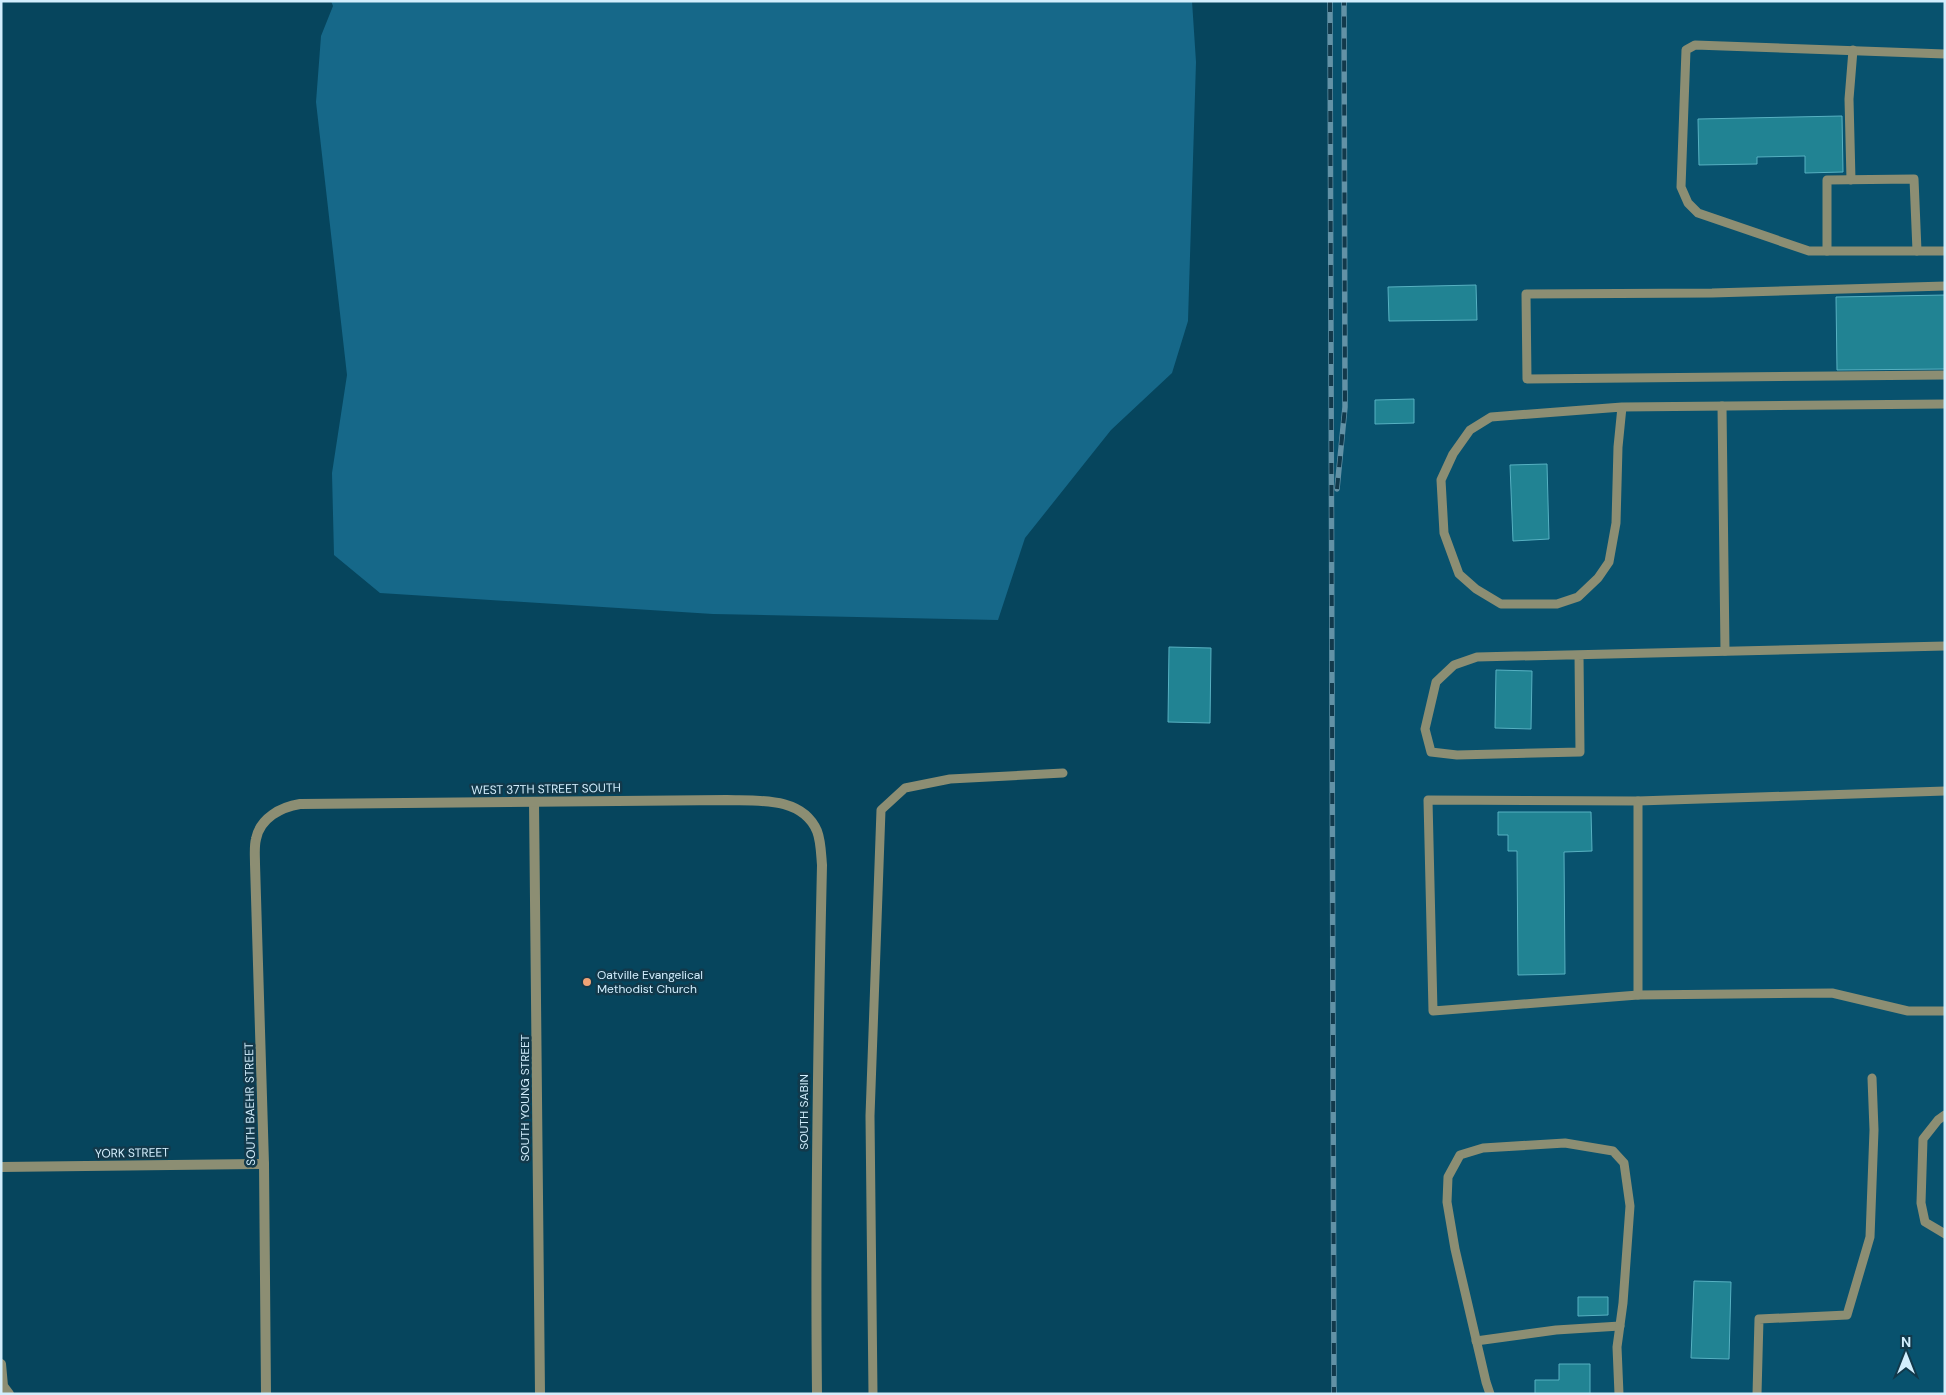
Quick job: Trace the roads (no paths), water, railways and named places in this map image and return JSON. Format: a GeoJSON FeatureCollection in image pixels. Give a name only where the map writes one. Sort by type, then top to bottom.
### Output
{"type":"FeatureCollection","features":[{"type":"Feature","properties":{"kind":"street","name":"WEST 37TH STREET SOUTH"},"geometry":{"type":"LineString","coordinates":[[268,818],[289,806],[300,804],[728,800],[779,802],[790,806],[804,815],[817,830]]}},
{"type":"Feature","properties":{"kind":"street","name":"SOUTH YOUNG STREET"},"geometry":{"type":"LineString","coordinates":[[534,802],[540,1394]]}},
{"type":"Feature","properties":{"kind":"street","name":"SOUTH BAEHR STREET"},"geometry":{"type":"LineString","coordinates":[[266,1394],[264,1164],[255,864],[256,840],[260,828],[268,818]]}},
{"type":"Feature","properties":{"kind":"street","name":"SOUTH SABIN"},"geometry":{"type":"LineString","coordinates":[[817,830],[822,865],[817,1064],[815,1264],[817,1394]]}},
{"type":"Feature","properties":{"kind":"street","name":"YORK STREET"},"geometry":{"type":"LineString","coordinates":[[1,1167],[264,1164]]}},
{"type":"Feature","properties":{"kind":"street"},"geometry":{"type":"LineString","coordinates":[[1,1364],[4,1386],[9,1394]]}},
{"type":"Feature","properties":{"kind":"lane"},"geometry":{"type":"LineString","coordinates":[[1945,54],[1695,45],[1686,50],[1681,188],[1688,203],[1698,214],[1809,251],[1945,250]]}},
{"type":"Feature","properties":{"kind":"lane"},"geometry":{"type":"LineString","coordinates":[[1851,180],[1849,99],[1853,50]]}},
{"type":"Feature","properties":{"kind":"lane"},"geometry":{"type":"LineString","coordinates":[[1827,251],[1827,180],[1914,179],[1917,251]]}},
{"type":"Feature","properties":{"kind":"lane"},"geometry":{"type":"LineString","coordinates":[[1945,286],[1712,293],[1526,294],[1527,378],[1945,375]]}},
{"type":"Feature","properties":{"kind":"lane"},"geometry":{"type":"LineString","coordinates":[[1622,407],[1618,447],[1616,523],[1609,562],[1598,578],[1578,597],[1557,604],[1501,604],[1476,589],[1459,574],[1444,533],[1441,480],[1453,454],[1470,430],[1491,417],[1622,407],[1945,404]]}},
{"type":"Feature","properties":{"kind":"lane"},"geometry":{"type":"LineString","coordinates":[[1722,406],[1725,651]]}},
{"type":"Feature","properties":{"kind":"lane"},"geometry":{"type":"LineString","coordinates":[[1578,655],[1580,752],[1457,755],[1431,752],[1425,729],[1436,682],[1454,665],[1477,658],[1578,655],[1725,651],[1945,646]]}},
{"type":"Feature","properties":{"kind":"lane"},"geometry":{"type":"LineString","coordinates":[[873,1394],[870,1116],[881,810],[905,788],[950,779],[1063,773]]}},
{"type":"Feature","properties":{"kind":"lane"},"geometry":{"type":"LineString","coordinates":[[1945,791],[1638,801],[1428,800],[1433,1010],[1638,994],[1832,993],[1908,1011],[1945,1011]]}},
{"type":"Feature","properties":{"kind":"lane"},"geometry":{"type":"LineString","coordinates":[[1638,801],[1638,994]]}},
{"type":"Feature","properties":{"kind":"lane"},"geometry":{"type":"LineString","coordinates":[[1757,1394],[1759,1318],[1847,1315],[1870,1237],[1874,1130],[1872,1078]]}},
{"type":"Feature","properties":{"kind":"lane"},"geometry":{"type":"LineString","coordinates":[[1945,1115],[1938,1120],[1923,1139],[1921,1203],[1925,1222],[1945,1234]]}},
{"type":"Feature","properties":{"kind":"lane"},"geometry":{"type":"LineString","coordinates":[[1490,1394],[1455,1249],[1448,1194],[1448,1177],[1460,1155],[1483,1148],[1564,1142],[1613,1151],[1624,1163],[1630,1206],[1618,1347],[1619,1394]]}},
{"type":"Feature","properties":{"kind":"lane"},"geometry":{"type":"LineString","coordinates":[[1476,1341],[1556,1330],[1620,1326]]}},
{"type":"Feature","properties":{"kind":"railway"},"geometry":{"type":"LineString","coordinates":[[1330,1],[1334,1394]]}},
{"type":"Feature","properties":{"kind":"railway"},"geometry":{"type":"LineString","coordinates":[[1337,489],[1345,407],[1344,1]]}},
{"type":"Feature","properties":{"kind":"place","name":"Oatville Evangelical Methodist Church"},"geometry":{"type":"Point","coordinates":[587,982]}}]}
